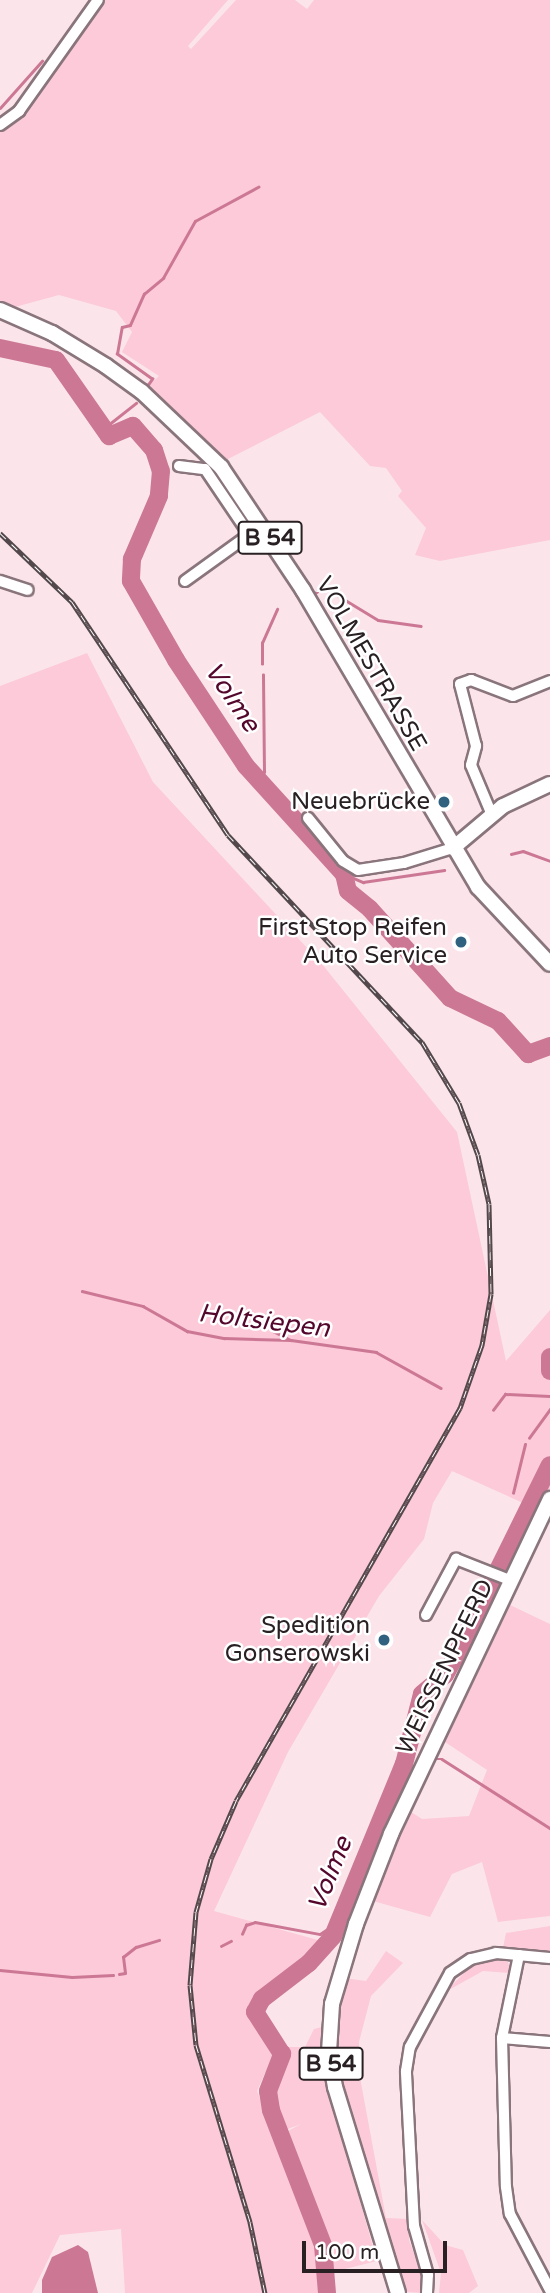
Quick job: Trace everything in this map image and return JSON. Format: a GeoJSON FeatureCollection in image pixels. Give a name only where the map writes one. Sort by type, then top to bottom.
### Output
{"type":"FeatureCollection","features":[{"type":"Feature","properties":{"kind":"main road","name":"VOLMESTRASSE"},"geometry":{"type":"LineString","coordinates":[[0,310],[86,351],[142,392],[222,467],[256,530],[478,887],[550,964]]}},
{"type":"Feature","properties":{"kind":"main road"},"geometry":{"type":"LineString","coordinates":[[453,848],[492,815],[522,795],[550,784]]}},
{"type":"Feature","properties":{"kind":"main road","name":"WEISSENPFERD"},"geometry":{"type":"LineString","coordinates":[[398,2293],[341,2113],[329,2042],[332,2004],[343,1961],[390,1834],[507,1580],[550,1499]]}},
{"type":"Feature","properties":{"kind":"street"},"geometry":{"type":"LineString","coordinates":[[0,125],[19,111],[98,0]]}},
{"type":"Feature","properties":{"kind":"street"},"geometry":{"type":"LineString","coordinates":[[179,466],[205,469],[256,530],[185,581]]}},
{"type":"Feature","properties":{"kind":"street"},"geometry":{"type":"LineString","coordinates":[[0,581],[28,590]]}},
{"type":"Feature","properties":{"kind":"street"},"geometry":{"type":"LineString","coordinates":[[492,815],[471,765],[475,746],[460,684],[471,680],[513,696],[550,681]]}},
{"type":"Feature","properties":{"kind":"street"},"geometry":{"type":"LineString","coordinates":[[308,818],[344,861],[358,870],[404,863],[453,848]]}},
{"type":"Feature","properties":{"kind":"street"},"geometry":{"type":"LineString","coordinates":[[426,1615],[456,1559],[507,1580]]}},
{"type":"Feature","properties":{"kind":"street"},"geometry":{"type":"LineString","coordinates":[[427,2293],[428,2275],[420,2260],[413,2214],[406,2071],[410,2047],[450,1973],[484,1955],[550,1958]]}},
{"type":"Feature","properties":{"kind":"street"},"geometry":{"type":"LineString","coordinates":[[519,1955],[502,2038],[510,2214],[550,2290]]}},
{"type":"Feature","properties":{"kind":"street"},"geometry":{"type":"LineString","coordinates":[[502,2038],[550,2042]]}},
{"type":"Feature","properties":{"kind":"shaded area"},"geometry":{"type":"Polygon","coordinates":[[[103,0],[228,0],[188,46],[191,49],[236,0],[295,0],[307,9],[314,0],[550,0],[550,540],[440,561],[415,555],[426,528],[398,496],[402,491],[386,468],[370,466],[320,412],[226,460],[145,389],[159,376],[122,352],[132,332],[116,311],[59,295],[15,307],[0,301],[0,128],[103,0]]]}},
{"type":"Feature","properties":{"kind":"shaded area"},"geometry":{"type":"Polygon","coordinates":[[[87,653],[153,782],[322,964],[457,1132],[506,1361],[550,1310],[550,1515],[452,1471],[433,1503],[424,1539],[379,1596],[288,1752],[214,1911],[325,1942],[306,1972],[274,1993],[256,2020],[274,2047],[305,2047],[314,2029],[322,2027],[323,2062],[334,2110],[377,2261],[329,2273],[329,2247],[313,2221],[288,2131],[301,2124],[275,2134],[267,2108],[280,2066],[265,2073],[257,2091],[317,2249],[322,2293],[125,2293],[121,2229],[60,2235],[32,2293],[0,2293],[0,686],[87,653]]]}},
{"type":"Feature","properties":{"kind":"shaded area"},"geometry":{"type":"Polygon","coordinates":[[[510,1605],[550,1624],[550,1916],[498,1922],[482,1862],[452,1874],[430,1917],[373,1901],[408,1810],[422,1819],[469,1816],[487,1770],[445,1742],[510,1605]]]}},
{"type":"Feature","properties":{"kind":"shaded area"},"geometry":{"type":"Polygon","coordinates":[[[550,1926],[550,1952],[503,1948],[506,1933],[550,1926]]]}},
{"type":"Feature","properties":{"kind":"shaded area"},"geometry":{"type":"Polygon","coordinates":[[[386,1951],[403,1963],[371,1996],[359,2042],[359,2072],[386,2218],[409,2219],[409,2240],[423,2278],[422,2293],[406,2292],[366,2176],[339,2075],[338,2010],[344,1978],[366,1981],[386,1951]]]}},
{"type":"Feature","properties":{"kind":"shaded area"},"geometry":{"type":"Polygon","coordinates":[[[497,1958],[508,1962],[511,1973],[483,1971],[445,1992],[473,1964],[497,1958]]]}},
{"type":"Feature","properties":{"kind":"shaded area"},"geometry":{"type":"Polygon","coordinates":[[[422,2220],[445,2245],[463,2250],[478,2286],[469,2293],[439,2293],[441,2273],[422,2220]]]}},
{"type":"Feature","properties":{"kind":"shaded area"},"geometry":{"type":"Polygon","coordinates":[[[78,2245],[88,2252],[98,2293],[42,2293],[42,2280],[52,2257],[78,2245]]]}},
{"type":"Feature","properties":{"kind":"waterway"},"geometry":{"type":"LineString","coordinates":[[0,108],[42,61]]}},
{"type":"Feature","properties":{"kind":"waterway"},"geometry":{"type":"LineString","coordinates":[[147,386],[152,379],[117,354],[122,327],[130,325],[144,294],[163,278],[195,221],[258,187]]}},
{"type":"Feature","properties":{"kind":"waterway","name":"Volme"},"geometry":{"type":"LineString","coordinates":[[0,348],[56,360],[109,436],[133,426],[154,450],[161,471],[159,496],[132,559],[131,581],[176,660],[246,766],[344,874],[348,891],[370,909],[450,998],[498,1021],[528,1054],[550,1046]]}},
{"type":"Feature","properties":{"kind":"waterway"},"geometry":{"type":"LineString","coordinates":[[103,429],[136,403]]}},
{"type":"Feature","properties":{"kind":"waterway"},"geometry":{"type":"LineString","coordinates":[[315,593],[324,587],[378,620],[421,626]]}},
{"type":"Feature","properties":{"kind":"waterway"},"geometry":{"type":"LineString","coordinates":[[262,664],[262,643],[277,609]]}},
{"type":"Feature","properties":{"kind":"waterway"},"geometry":{"type":"LineString","coordinates":[[260,781],[264,772],[263,675]]}},
{"type":"Feature","properties":{"kind":"waterway"},"geometry":{"type":"LineString","coordinates":[[511,854],[523,851],[550,861]]}},
{"type":"Feature","properties":{"kind":"waterway"},"geometry":{"type":"LineString","coordinates":[[344,874],[363,882],[444,870]]}},
{"type":"Feature","properties":{"kind":"waterway","name":"Holtsiepen"},"geometry":{"type":"LineString","coordinates":[[82,1291],[143,1306],[187,1331],[224,1338],[291,1340],[376,1352],[441,1388]]}},
{"type":"Feature","properties":{"kind":"waterway"},"geometry":{"type":"LineString","coordinates":[[273,1331],[291,1340]]}},
{"type":"Feature","properties":{"kind":"waterway","name":"Volme"},"geometry":{"type":"LineString","coordinates":[[550,1357],[550,1371]]}},
{"type":"Feature","properties":{"kind":"waterway","name":"Holtsiepen"},"geometry":{"type":"LineString","coordinates":[[493,1410],[505,1394],[550,1396]]}},
{"type":"Feature","properties":{"kind":"waterway"},"geometry":{"type":"LineString","coordinates":[[529,1438],[550,1409]]}},
{"type":"Feature","properties":{"kind":"waterway"},"geometry":{"type":"LineString","coordinates":[[513,1493],[525,1444]]}},
{"type":"Feature","properties":{"kind":"waterway","name":"Volme"},"geometry":{"type":"LineString","coordinates":[[327,2293],[323,2245],[271,2110],[268,2091],[282,2054],[255,2012],[262,1999],[309,1963],[333,1936],[404,1764],[422,1694],[445,1675],[454,1659],[550,1465]]}},
{"type":"Feature","properties":{"kind":"waterway","name":"Volme"},"geometry":{"type":"LineString","coordinates":[[408,1742],[412,1744]]}},
{"type":"Feature","properties":{"kind":"waterway"},"geometry":{"type":"LineString","coordinates":[[434,1759],[442,1759],[550,1828]]}},
{"type":"Feature","properties":{"kind":"waterway"},"geometry":{"type":"LineString","coordinates":[[242,1934],[246,1925],[255,1922],[320,1934],[338,1922]]}},
{"type":"Feature","properties":{"kind":"waterway"},"geometry":{"type":"LineString","coordinates":[[119,1974],[125,1973],[123,1957],[136,1947],[159,1940]]}},
{"type":"Feature","properties":{"kind":"waterway"},"geometry":{"type":"LineString","coordinates":[[221,1946],[231,1941]]}},
{"type":"Feature","properties":{"kind":"waterway"},"geometry":{"type":"LineString","coordinates":[[0,1970],[72,1977],[113,1975]]}},
{"type":"Feature","properties":{"kind":"railway"},"geometry":{"type":"LineString","coordinates":[[0,533],[72,602],[228,835],[422,1042],[459,1103],[478,1155],[489,1204],[491,1294],[482,1345],[460,1408],[236,1801],[211,1859],[196,1912],[190,1985],[196,2045],[250,2222],[265,2293]]}},
{"type":"Feature","properties":{"kind":"place","name":"Neuebrücke"},"geometry":{"type":"Point","coordinates":[444,802]}},
{"type":"Feature","properties":{"kind":"place","name":"First Stop Reifen Auto Service"},"geometry":{"type":"Point","coordinates":[461,942]}},
{"type":"Feature","properties":{"kind":"place","name":"Spedition Gonserowski"},"geometry":{"type":"Point","coordinates":[384,1640]}}]}
